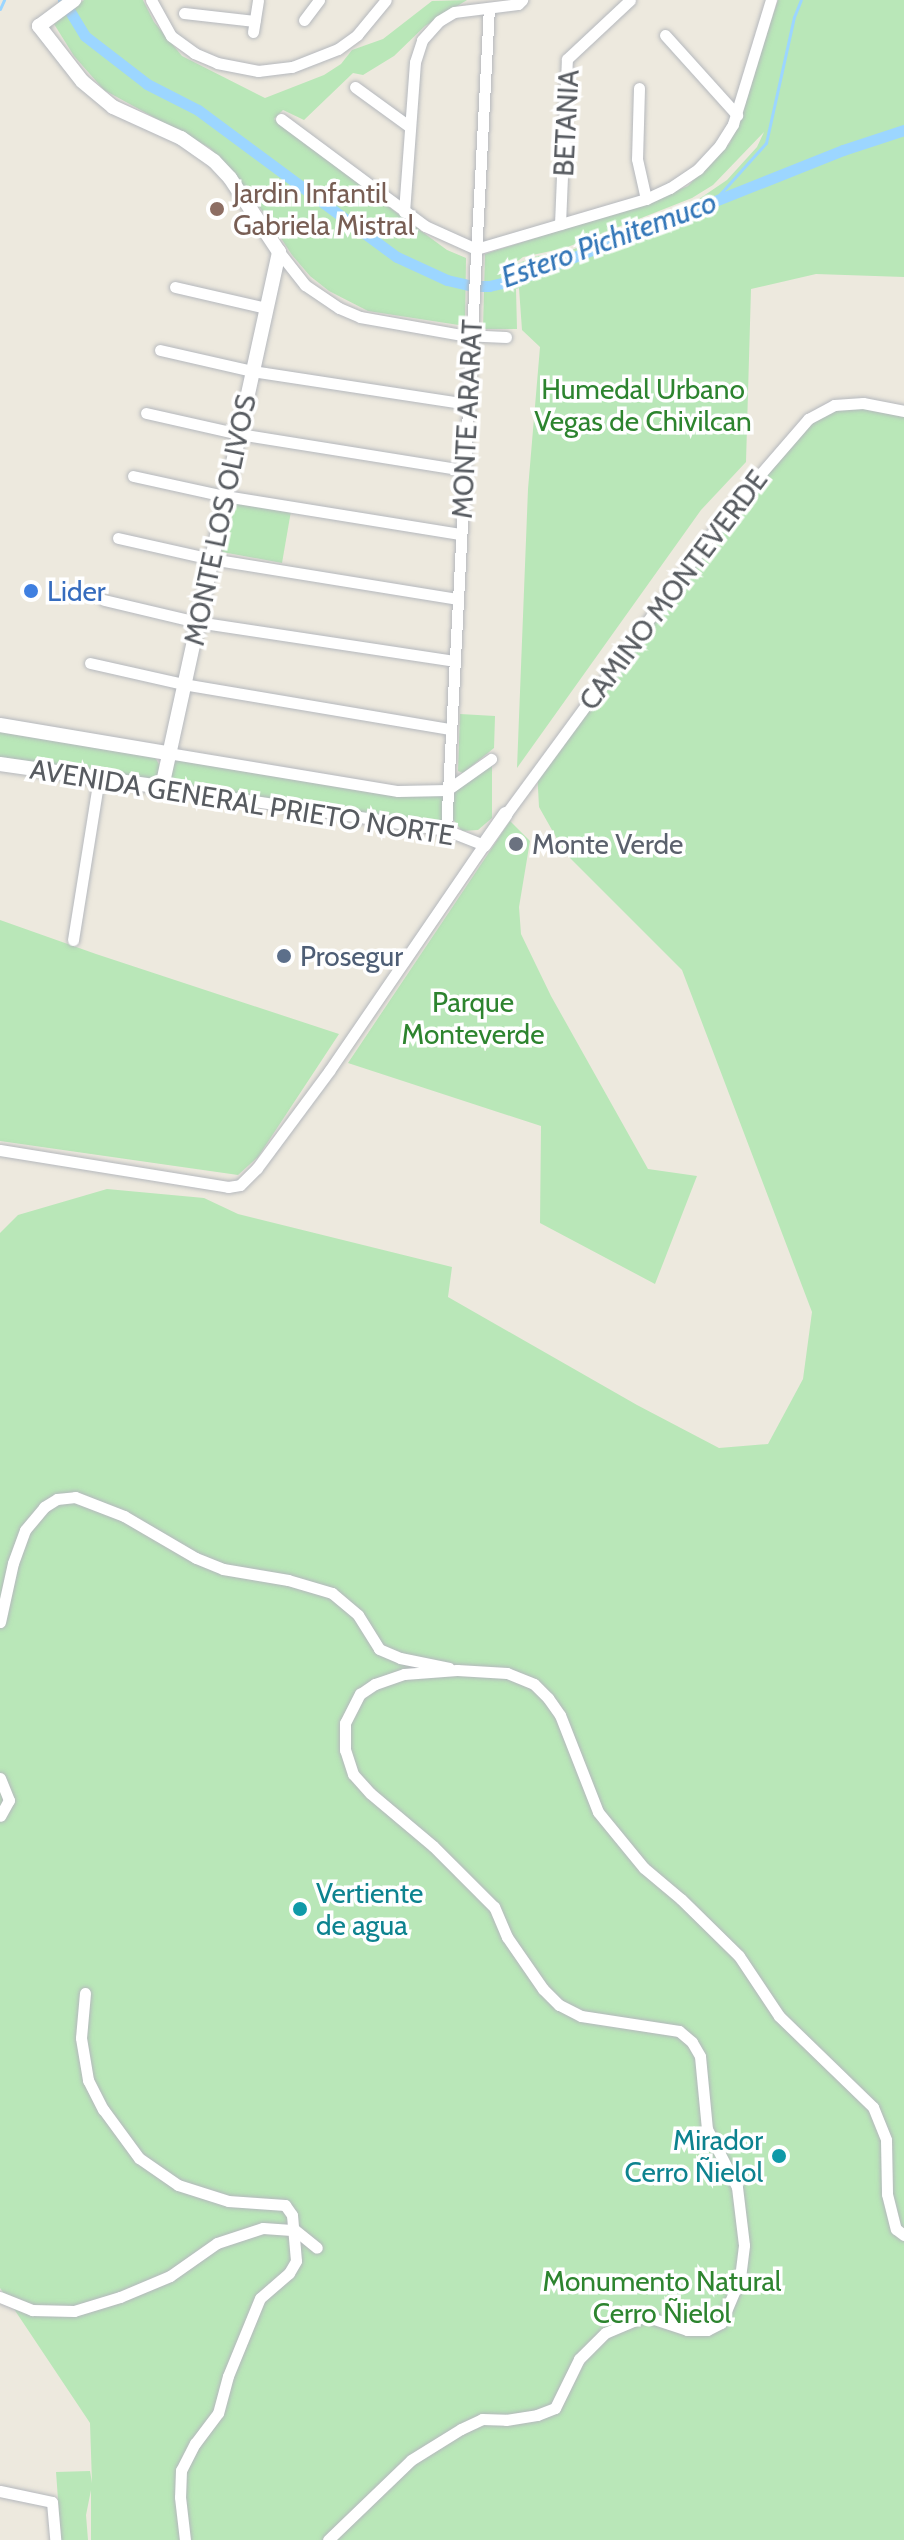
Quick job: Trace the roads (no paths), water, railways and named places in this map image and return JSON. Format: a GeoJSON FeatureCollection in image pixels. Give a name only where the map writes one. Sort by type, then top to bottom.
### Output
{"type":"FeatureCollection","features":[{"type":"Feature","properties":{"kind":"street"},"geometry":{"type":"LineString","coordinates":[[74,0],[39,26],[82,81],[113,107],[181,138],[214,161],[230,178],[305,285],[339,308],[360,317],[472,336],[506,337]]}},
{"type":"Feature","properties":{"kind":"street"},"geometry":{"type":"LineString","coordinates":[[151,0],[171,36],[194,53],[217,63],[258,71],[292,67],[338,49],[357,35],[386,0]]}},
{"type":"Feature","properties":{"kind":"street"},"geometry":{"type":"LineString","coordinates":[[184,13],[254,26],[258,0]]}},
{"type":"Feature","properties":{"kind":"street"},"geometry":{"type":"LineString","coordinates":[[304,20],[319,0]]}},
{"type":"Feature","properties":{"kind":"street"},"geometry":{"type":"LineString","coordinates":[[404,212],[415,62],[426,34],[454,12],[522,0]]}},
{"type":"Feature","properties":{"kind":"street","name":"BETANIA"},"geometry":{"type":"LineString","coordinates":[[560,224],[567,59],[630,0]]}},
{"type":"Feature","properties":{"kind":"street"},"geometry":{"type":"LineString","coordinates":[[281,119],[404,212],[447,238],[476,249],[646,199],[670,188],[698,169],[725,139],[737,115],[771,0]]}},
{"type":"Feature","properties":{"kind":"street","name":"MONTE ARARAT"},"geometry":{"type":"LineString","coordinates":[[446,830],[489,8]]}},
{"type":"Feature","properties":{"kind":"street"},"geometry":{"type":"LineString","coordinates":[[665,35],[737,115]]}},
{"type":"Feature","properties":{"kind":"street"},"geometry":{"type":"LineString","coordinates":[[355,87],[410,127]]}},
{"type":"Feature","properties":{"kind":"street"},"geometry":{"type":"LineString","coordinates":[[639,88],[637,159],[646,199]]}},
{"type":"Feature","properties":{"kind":"street","name":"MONTE LOS OLIVOS"},"geometry":{"type":"LineString","coordinates":[[162,787],[279,252]]}},
{"type":"Feature","properties":{"kind":"street"},"geometry":{"type":"LineString","coordinates":[[175,287],[266,308]]}},
{"type":"Feature","properties":{"kind":"street"},"geometry":{"type":"LineString","coordinates":[[160,350],[252,371],[468,404]]}},
{"type":"Feature","properties":{"kind":"street","name":"CAMINO MONTEVERDE"},"geometry":{"type":"LineString","coordinates":[[484,845],[731,508],[808,419],[834,405],[863,403],[904,411]]}},
{"type":"Feature","properties":{"kind":"street"},"geometry":{"type":"LineString","coordinates":[[146,413],[239,434],[464,470]]}},
{"type":"Feature","properties":{"kind":"street"},"geometry":{"type":"LineString","coordinates":[[133,476],[225,496],[460,534]]}},
{"type":"Feature","properties":{"kind":"street"},"geometry":{"type":"LineString","coordinates":[[118,538],[211,559],[457,599]]}},
{"type":"Feature","properties":{"kind":"street"},"geometry":{"type":"LineString","coordinates":[[104,600],[197,622],[454,661]]}},
{"type":"Feature","properties":{"kind":"street"},"geometry":{"type":"LineString","coordinates":[[90,663],[183,684],[450,729]]}},
{"type":"Feature","properties":{"kind":"street","name":"AVENIDA GENERAL PRIETO NORTE"},"geometry":{"type":"LineString","coordinates":[[0,725],[386,790],[447,790],[491,759]]}},
{"type":"Feature","properties":{"kind":"street","name":"AVENIDA GENERAL PRIETO NORTE"},"geometry":{"type":"LineString","coordinates":[[0,767],[99,778],[446,830],[484,845]]}},
{"type":"Feature","properties":{"kind":"street"},"geometry":{"type":"LineString","coordinates":[[73,940],[99,778]]}},
{"type":"Feature","properties":{"kind":"street"},"geometry":{"type":"LineString","coordinates":[[0,1150],[228,1187],[240,1185],[257,1168],[329,1071],[484,845]]}},
{"type":"Feature","properties":{"kind":"street"},"geometry":{"type":"LineString","coordinates":[[0,1622],[13,1563],[25,1530],[44,1507],[57,1499],[75,1497],[124,1516],[185,1552],[223,1569],[288,1580],[332,1593],[358,1615],[379,1649],[400,1658],[457,1670],[517,1675],[534,1684],[560,1715],[601,1817],[644,1868],[681,1899],[739,1956],[779,2016],[873,2107],[886,2140],[887,2194],[896,2229],[904,2235]]}},
{"type":"Feature","properties":{"kind":"street"},"geometry":{"type":"LineString","coordinates":[[328,2540],[411,2460],[452,2434],[482,2419],[506,2420],[555,2408],[579,2359],[605,2333],[645,2316],[687,2330],[707,2330],[721,2323],[740,2278],[744,2245],[742,2205],[737,2187],[707,2129],[700,2056],[692,2042],[679,2031],[581,2016],[559,2005],[543,1989],[507,1937],[494,1907],[353,1774],[345,1750],[345,1723],[360,1694],[388,1677],[457,1670]]}},
{"type":"Feature","properties":{"kind":"street"},"geometry":{"type":"LineString","coordinates":[[0,1778],[9,1800],[0,1816]]}},
{"type":"Feature","properties":{"kind":"street"},"geometry":{"type":"LineString","coordinates":[[85,1993],[81,2038],[88,2080],[103,2109],[139,2158],[178,2185],[208,2196],[228,2201],[285,2205],[290,2208],[295,2230],[296,2261],[289,2273],[260,2298],[244,2333],[218,2413],[195,2443],[181,2470],[180,2497],[185,2540]]}},
{"type":"Feature","properties":{"kind":"street"},"geometry":{"type":"LineString","coordinates":[[0,2297],[32,2310],[74,2311],[120,2297],[170,2276],[209,2248],[232,2237],[273,2227],[295,2230],[317,2248]]}},
{"type":"Feature","properties":{"kind":"street"},"geometry":{"type":"LineString","coordinates":[[0,2491],[52,2502],[55,2540]]}},
{"type":"Feature","properties":{"kind":"waterway"},"geometry":{"type":"LineString","coordinates":[[0,9],[4,0]]}},
{"type":"Feature","properties":{"kind":"waterway","name":"Estero Pichitemuco"},"geometry":{"type":"LineString","coordinates":[[63,0],[85,36],[147,84],[198,110],[397,257],[447,280],[474,286],[519,279],[843,150],[904,130]]}},
{"type":"Feature","properties":{"kind":"waterway"},"geometry":{"type":"LineString","coordinates":[[711,204],[766,143],[794,17],[801,0]]}},
{"type":"Feature","properties":{"kind":"place","name":"Jardin Infantil Gabriela Mistral"},"geometry":{"type":"Point","coordinates":[217,209]}},
{"type":"Feature","properties":{"kind":"place","name":"Lider"},"geometry":{"type":"Point","coordinates":[31,591]}},
{"type":"Feature","properties":{"kind":"place","name":"Monte Verde"},"geometry":{"type":"Point","coordinates":[516,844]}},
{"type":"Feature","properties":{"kind":"place","name":"Prosegur"},"geometry":{"type":"Point","coordinates":[284,956]}},
{"type":"Feature","properties":{"kind":"place","name":"Vertiente de agua"},"geometry":{"type":"Point","coordinates":[300,1909]}},
{"type":"Feature","properties":{"kind":"place","name":"Mirador Cerro Ñielol"},"geometry":{"type":"Point","coordinates":[779,2156]}},
{"type":"Feature","properties":{"kind":"park label","name":"Humedal Urbano Vegas de Chivilcan"},"geometry":{"type":"Point","coordinates":[643,405]}},
{"type":"Feature","properties":{"kind":"park label","name":"Parque Monteverde"},"geometry":{"type":"Point","coordinates":[473,1018]}},
{"type":"Feature","properties":{"kind":"park label","name":"Monumento Natural Cerro Ñielol"},"geometry":{"type":"Point","coordinates":[662,2297]}}]}
